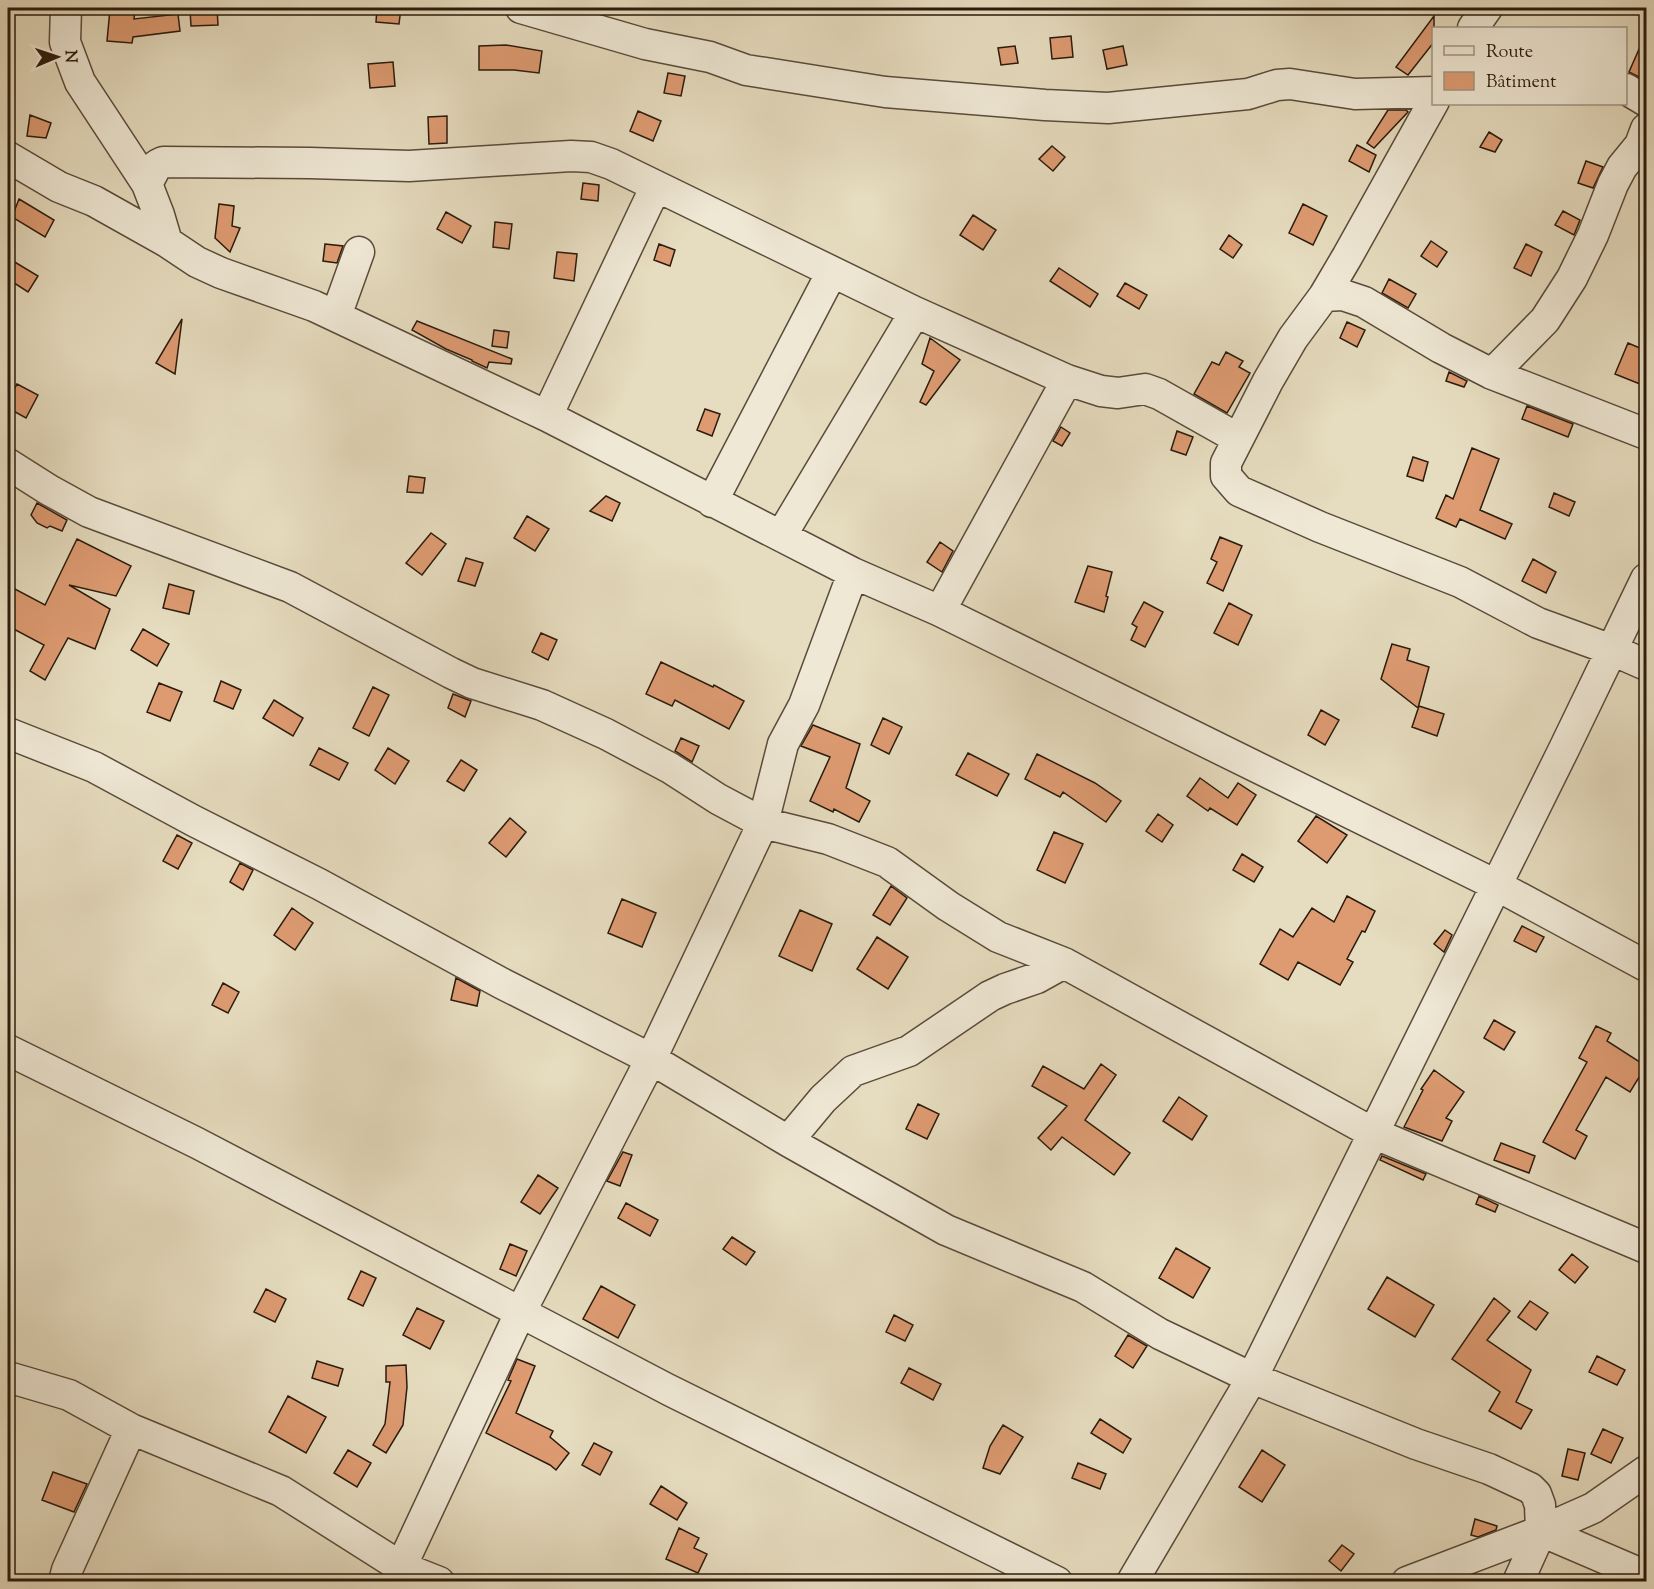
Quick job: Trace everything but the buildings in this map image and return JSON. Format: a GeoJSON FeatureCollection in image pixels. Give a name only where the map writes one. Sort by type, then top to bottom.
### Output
{"type":"FeatureCollection","features":[{"type":"Feature","properties":{"kind":"street"},"geometry":{"type":"LineString","coordinates":[[66,8],[65,42],[80,82],[147,184],[167,242]]}},
{"type":"Feature","properties":{"kind":"street"},"geometry":{"type":"LineString","coordinates":[[521,8],[645,44],[710,57],[747,69],[885,92],[1108,108],[1248,94],[1277,85],[1290,84],[1355,94],[1432,92]]}},
{"type":"Feature","properties":{"kind":"street"},"geometry":{"type":"LineString","coordinates":[[1474,27],[1487,8]]}},
{"type":"Feature","properties":{"kind":"street"},"geometry":{"type":"LineString","coordinates":[[1627,90],[1647,101]]}},
{"type":"Feature","properties":{"kind":"street"},"geometry":{"type":"LineString","coordinates":[[1432,105],[1324,296],[1293,338],[1237,438],[1226,463],[1226,476],[1239,491],[1320,527],[1460,582],[1538,623],[1647,665]]}},
{"type":"Feature","properties":{"kind":"street"},"geometry":{"type":"LineString","coordinates":[[1492,374],[1545,320],[1572,278],[1593,235],[1613,184],[1642,146]]}},
{"type":"Feature","properties":{"kind":"street"},"geometry":{"type":"LineString","coordinates":[[147,184],[157,165],[163,162],[409,166],[571,156],[591,157],[611,164],[915,312],[1067,380],[1101,391],[1118,393],[1145,389],[1159,394],[1237,438]]}},
{"type":"Feature","properties":{"kind":"street"},"geometry":{"type":"LineString","coordinates":[[8,157],[59,187],[94,201],[167,242],[197,262],[221,273],[314,306],[547,416],[852,573],[940,611],[1496,885],[1647,966]]}},
{"type":"Feature","properties":{"kind":"street"},"geometry":{"type":"LineString","coordinates":[[547,416],[656,186]]}},
{"type":"Feature","properties":{"kind":"street"},"geometry":{"type":"LineString","coordinates":[[336,316],[359,252]]}},
{"type":"Feature","properties":{"kind":"street"},"geometry":{"type":"LineString","coordinates":[[712,502],[832,272]]}},
{"type":"Feature","properties":{"kind":"street"},"geometry":{"type":"LineString","coordinates":[[1324,296],[1343,295],[1364,302],[1441,348],[1492,374],[1647,434]]}},
{"type":"Feature","properties":{"kind":"street"},"geometry":{"type":"LineString","coordinates":[[781,536],[915,312]]}},
{"type":"Feature","properties":{"kind":"street"},"geometry":{"type":"LineString","coordinates":[[940,611],[1067,380]]}},
{"type":"Feature","properties":{"kind":"street"},"geometry":{"type":"LineString","coordinates":[[8,464],[89,512],[290,587],[451,674],[542,705],[606,734],[670,768],[718,799],[763,823],[828,838],[887,862],[948,906],[998,937],[1064,963],[1373,1133],[1647,1248]]}},
{"type":"Feature","properties":{"kind":"street"},"geometry":{"type":"LineString","coordinates":[[401,1567],[520,1313],[651,1059],[763,823],[783,744],[804,705],[852,573]]}},
{"type":"Feature","properties":{"kind":"street"},"geometry":{"type":"LineString","coordinates":[[1132,1581],[1252,1378],[1647,579]]}},
{"type":"Feature","properties":{"kind":"street"},"geometry":{"type":"LineString","coordinates":[[8,733],[94,767],[319,884],[501,983],[651,1059],[788,1141],[945,1230],[1083,1287],[1160,1334],[1252,1378],[1416,1444],[1489,1468],[1530,1488],[1536,1494],[1547,1520],[1647,1576]]}},
{"type":"Feature","properties":{"kind":"street"},"geometry":{"type":"LineString","coordinates":[[788,1141],[823,1099],[852,1071],[909,1051],[990,996],[1037,978],[1064,963]]}},
{"type":"Feature","properties":{"kind":"street"},"geometry":{"type":"LineString","coordinates":[[8,1050],[197,1143],[701,1406],[1057,1581]]}},
{"type":"Feature","properties":{"kind":"street"},"geometry":{"type":"LineString","coordinates":[[8,1377],[69,1395],[131,1429],[281,1491],[401,1567],[439,1581]]}},
{"type":"Feature","properties":{"kind":"street"},"geometry":{"type":"LineString","coordinates":[[64,1581],[131,1429]]}},
{"type":"Feature","properties":{"kind":"street"},"geometry":{"type":"LineString","coordinates":[[1407,1581],[1547,1520],[1593,1508],[1647,1471]]}},
{"type":"Feature","properties":{"kind":"street"},"geometry":{"type":"LineString","coordinates":[[1518,1581],[1547,1520]]}}]}
